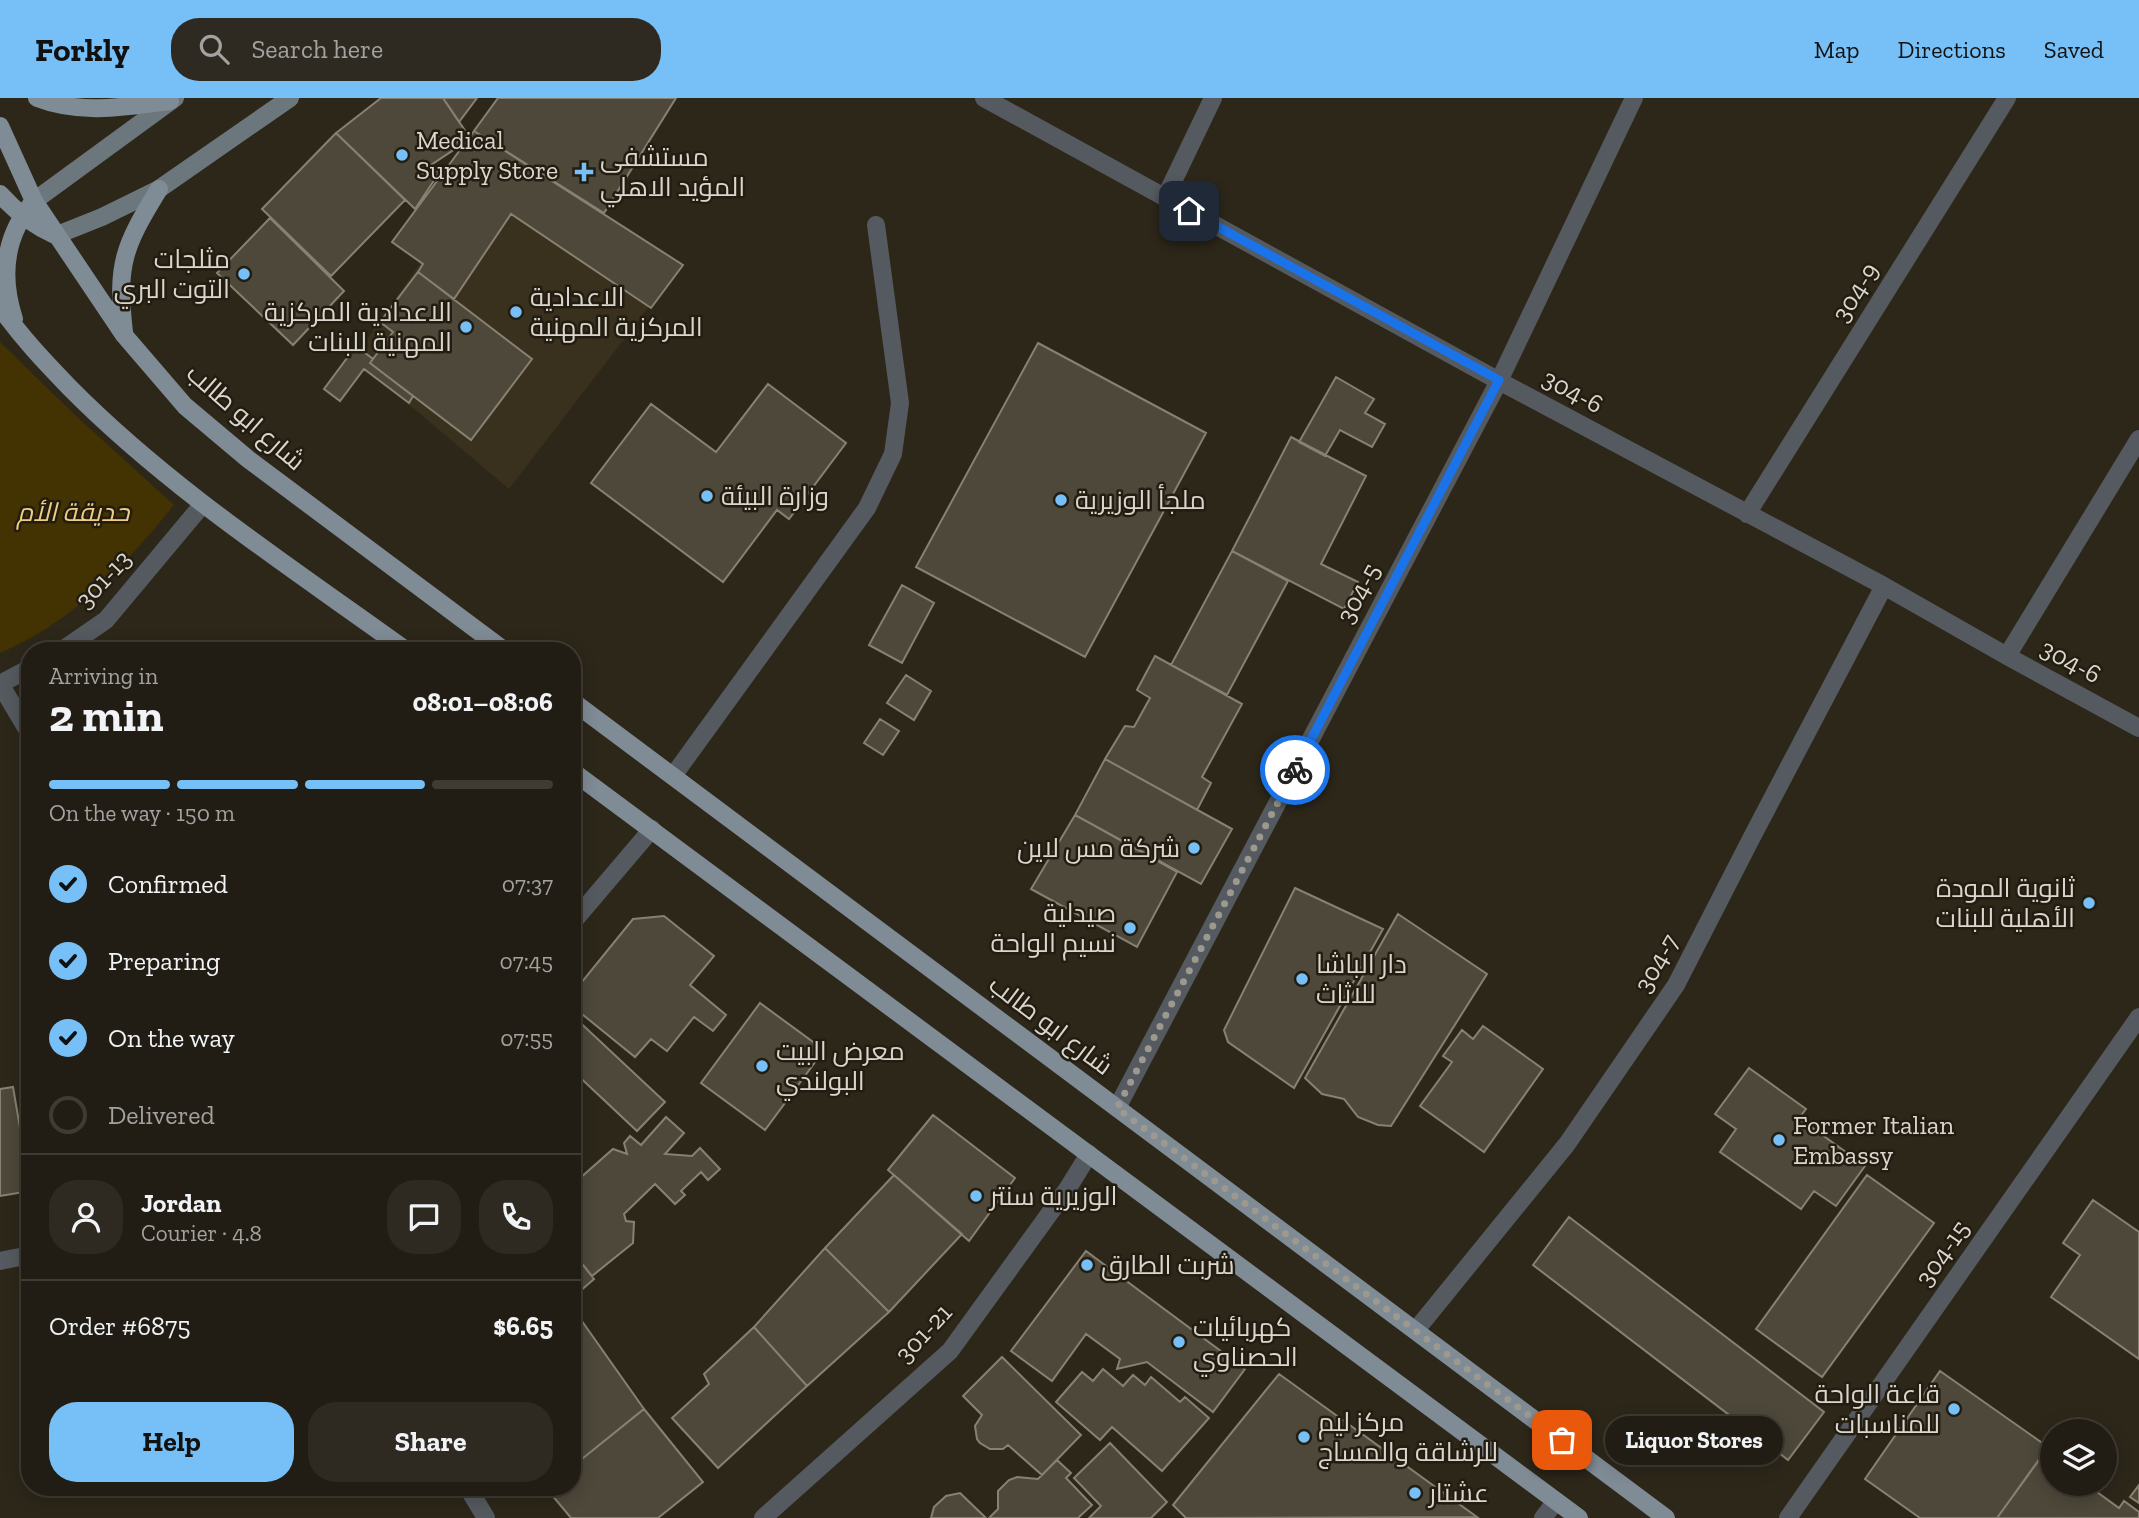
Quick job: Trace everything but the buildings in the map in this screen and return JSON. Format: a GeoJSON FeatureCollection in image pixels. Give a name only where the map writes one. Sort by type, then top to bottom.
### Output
{"type":"FeatureCollection","features":[{"type":"Feature","properties":{"kind":"main road"},"geometry":{"type":"LineString","coordinates":[[37,98],[72,108],[93,110],[172,100]]}},
{"type":"Feature","properties":{"kind":"main road","name":"شارع ابو طالب"},"geometry":{"type":"LineString","coordinates":[[0,126],[34,201],[124,335],[185,406],[248,459],[493,642]]}},
{"type":"Feature","properties":{"kind":"main road"},"geometry":{"type":"LineString","coordinates":[[124,335],[121,275],[125,252],[159,189]]}},
{"type":"Feature","properties":{"kind":"main road"},"geometry":{"type":"LineString","coordinates":[[0,194],[21,216],[37,227],[57,235]]}},
{"type":"Feature","properties":{"kind":"main road"},"geometry":{"type":"LineString","coordinates":[[20,337],[9,306],[5,281],[10,240],[21,216],[34,201]]}},
{"type":"Feature","properties":{"kind":"main road"},"geometry":{"type":"LineString","coordinates":[[0,307],[20,337],[110,428],[203,504],[395,642]]}},
{"type":"Feature","properties":{"kind":"main road","name":"شارع ابو طالب"},"geometry":{"type":"LineString","coordinates":[[581,708],[1665,1518]]}},
{"type":"Feature","properties":{"kind":"main road"},"geometry":{"type":"LineString","coordinates":[[581,778],[1579,1518]]}},
{"type":"Feature","properties":{"kind":"street"},"geometry":{"type":"LineString","coordinates":[[57,235],[159,189],[290,98]]}},
{"type":"Feature","properties":{"kind":"street","name":"304-6"},"geometry":{"type":"LineString","coordinates":[[984,98],[1499,380],[1884,586],[2139,728]]}},
{"type":"Feature","properties":{"kind":"street"},"geometry":{"type":"LineString","coordinates":[[1165,198],[1213,98]]}},
{"type":"Feature","properties":{"kind":"street","name":"304-5"},"geometry":{"type":"LineString","coordinates":[[1117,1108],[1499,380],[1634,98]]}},
{"type":"Feature","properties":{"kind":"street","name":"304-9"},"geometry":{"type":"LineString","coordinates":[[1747,514],[2007,98]]}},
{"type":"Feature","properties":{"kind":"street"},"geometry":{"type":"LineString","coordinates":[[34,201],[172,100]]}},
{"type":"Feature","properties":{"kind":"street"},"geometry":{"type":"LineString","coordinates":[[673,776],[867,508],[893,454],[900,403],[876,225]]}},
{"type":"Feature","properties":{"kind":"street"},"geometry":{"type":"LineString","coordinates":[[2007,656],[2139,439]]}},
{"type":"Feature","properties":{"kind":"street","name":"301-13"},"geometry":{"type":"LineString","coordinates":[[74,642],[106,620],[203,504]]}},
{"type":"Feature","properties":{"kind":"street","name":"304-7"},"geometry":{"type":"LineString","coordinates":[[1416,1330],[1567,1144],[1676,985],[1884,586]]}},
{"type":"Feature","properties":{"kind":"street"},"geometry":{"type":"LineString","coordinates":[[21,673],[0,684],[21,719]]}},
{"type":"Feature","properties":{"kind":"street"},"geometry":{"type":"LineString","coordinates":[[581,912],[652,829]]}},
{"type":"Feature","properties":{"kind":"street","name":"304-15"},"geometry":{"type":"LineString","coordinates":[[1788,1518],[2139,1017]]}},
{"type":"Feature","properties":{"kind":"street","name":"301-21"},"geometry":{"type":"LineString","coordinates":[[763,1518],[950,1351],[1068,1188],[1089,1154]]}},
{"type":"Feature","properties":{"kind":"street"},"geometry":{"type":"LineString","coordinates":[[0,1261],[21,1257]]}},
{"type":"Feature","properties":{"kind":"street"},"geometry":{"type":"LineString","coordinates":[[473,1496],[486,1518]]}},
{"type":"Feature","properties":{"kind":"street"},"geometry":{"type":"LineString","coordinates":[[1543,1518],[1556,1501]]}},
{"type":"Feature","properties":{"kind":"shaded area","name":"الاعدادية المركزية المهنية"},"geometry":{"type":"Polygon","coordinates":[[[498,152],[681,265],[509,489],[354,358],[498,152]]]}},
{"type":"Feature","properties":{"kind":"green space","name":"حديقة الأم"},"geometry":{"type":"Polygon","coordinates":[[[0,342],[174,505],[116,571],[75,608],[27,640],[0,653],[0,342]]]}},
{"type":"Feature","properties":{"kind":"way so far"},"geometry":{"type":"LineString","coordinates":[[1295,770],[1117,1108],[1562,1440]]}},
{"type":"Feature","properties":{"kind":"place","name":"Medical Supply Store"},"geometry":{"type":"Point","coordinates":[402,155]}},
{"type":"Feature","properties":{"kind":"place","name":"مستشفى المؤيد الاهلي"},"geometry":{"type":"Point","coordinates":[584,172]}},
{"type":"Feature","properties":{"kind":"place","name":"مثلجات التوت البري"},"geometry":{"type":"Point","coordinates":[244,274]}},
{"type":"Feature","properties":{"kind":"place","name":"الاعدادية المركزية المهنية"},"geometry":{"type":"Point","coordinates":[516,312]}},
{"type":"Feature","properties":{"kind":"place","name":"الاعدادية المركزية المهنية للبنات"},"geometry":{"type":"Point","coordinates":[466,327]}},
{"type":"Feature","properties":{"kind":"place","name":"وزارة البيئة"},"geometry":{"type":"Point","coordinates":[707,496]}},
{"type":"Feature","properties":{"kind":"place","name":"ملجأ الوزيرية"},"geometry":{"type":"Point","coordinates":[1061,500]}},
{"type":"Feature","properties":{"kind":"place","name":"شركة مس لاين"},"geometry":{"type":"Point","coordinates":[1194,848]}},
{"type":"Feature","properties":{"kind":"place","name":"ثانوية المودة الأهلية للبنات"},"geometry":{"type":"Point","coordinates":[2089,903]}},
{"type":"Feature","properties":{"kind":"place","name":"صيدلية نسيم الواحة"},"geometry":{"type":"Point","coordinates":[1130,928]}},
{"type":"Feature","properties":{"kind":"place","name":"دار الباشا للاثاث"},"geometry":{"type":"Point","coordinates":[1302,979]}},
{"type":"Feature","properties":{"kind":"place","name":"معرض البيت البولندي"},"geometry":{"type":"Point","coordinates":[762,1066]}},
{"type":"Feature","properties":{"kind":"place","name":"Former Italian Embassy"},"geometry":{"type":"Point","coordinates":[1779,1140]}},
{"type":"Feature","properties":{"kind":"place","name":"الوزيرية سنتر"},"geometry":{"type":"Point","coordinates":[976,1196]}},
{"type":"Feature","properties":{"kind":"place","name":"شربت الطارق"},"geometry":{"type":"Point","coordinates":[1087,1265]}},
{"type":"Feature","properties":{"kind":"place","name":"كهربائيات الحصناوي"},"geometry":{"type":"Point","coordinates":[1179,1342]}},
{"type":"Feature","properties":{"kind":"place","name":"قاعة الواحة للمناسبات"},"geometry":{"type":"Point","coordinates":[1954,1409]}},
{"type":"Feature","properties":{"kind":"place","name":"مركز ليم للرشاقة والمساج"},"geometry":{"type":"Point","coordinates":[1304,1437]}},
{"type":"Feature","properties":{"kind":"place","name":"Liquor Stores"},"geometry":{"type":"Point","coordinates":[1562,1440]}},
{"type":"Feature","properties":{"kind":"place","name":"عشتار"},"geometry":{"type":"Point","coordinates":[1415,1493]}},
{"type":"Feature","properties":{"kind":"route"},"geometry":{"type":"LineString","coordinates":[[1189,211],[1499,380],[1295,770]]}}]}
